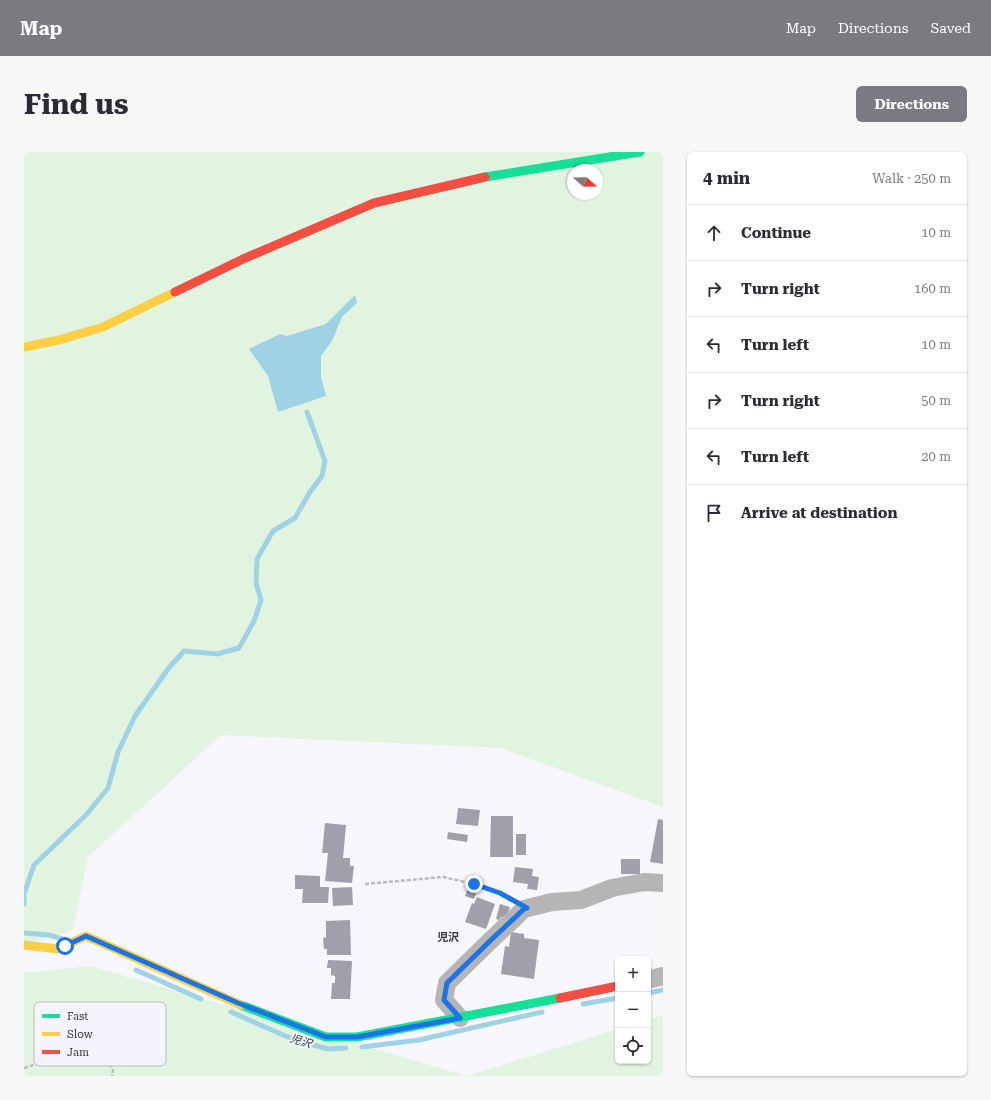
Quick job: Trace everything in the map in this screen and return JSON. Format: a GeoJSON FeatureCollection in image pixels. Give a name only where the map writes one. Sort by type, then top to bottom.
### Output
{"type":"FeatureCollection","features":[{"type":"Feature","properties":{"kind":"street"},"geometry":{"type":"LineString","coordinates":[[24,347],[59,340],[103,327],[243,259],[374,204],[484,177],[640,152]]}},
{"type":"Feature","properties":{"kind":"street"},"geometry":{"type":"LineString","coordinates":[[460,1018],[444,1000],[447,983],[524,909],[552,902],[581,900],[612,888],[644,882],[663,883]]}},
{"type":"Feature","properties":{"kind":"street"},"geometry":{"type":"LineString","coordinates":[[24,945],[58,949],[86,936],[238,1003],[326,1037],[357,1037],[615,987]]}},
{"type":"Feature","properties":{"kind":"street"},"geometry":{"type":"LineString","coordinates":[[651,979],[663,976]]}},
{"type":"Feature","properties":{"kind":"path"},"geometry":{"type":"LineString","coordinates":[[365,884],[443,877],[474,884],[500,893],[527,908]]}},
{"type":"Feature","properties":{"kind":"path"},"geometry":{"type":"LineString","coordinates":[[24,1068],[34,1065]]}},
{"type":"Feature","properties":{"kind":"path"},"geometry":{"type":"LineString","coordinates":[[110,1066],[113,1070],[112,1076]]}},
{"type":"Feature","properties":{"kind":"green space"},"geometry":{"type":"Polygon","coordinates":[[[24,152],[663,152],[663,807],[500,748],[221,735],[88,857],[73,930],[24,945],[24,152]]]}},
{"type":"Feature","properties":{"kind":"green space"},"geometry":{"type":"Polygon","coordinates":[[[91,966],[467,1076],[24,1076],[24,973],[91,966]]]}},
{"type":"Feature","properties":{"kind":"green space"},"geometry":{"type":"Polygon","coordinates":[[[663,1015],[663,1076],[467,1076],[615,1030],[615,1064],[651,1064],[651,1019],[663,1015]]]}},
{"type":"Feature","properties":{"kind":"water"},"geometry":{"type":"Polygon","coordinates":[[[355,295],[357,303],[342,317],[332,341],[321,356],[321,377],[326,396],[278,412],[268,376],[249,349],[280,334],[287,336],[326,324],[355,295]]]}},
{"type":"Feature","properties":{"kind":"building"},"geometry":{"type":"Polygon","coordinates":[[[458,808],[480,810],[478,826],[456,824],[458,808]]]}},
{"type":"Feature","properties":{"kind":"building"},"geometry":{"type":"Polygon","coordinates":[[[491,816],[513,816],[513,857],[490,857],[491,816]]]}},
{"type":"Feature","properties":{"kind":"building"},"geometry":{"type":"Polygon","coordinates":[[[658,819],[663,820],[663,864],[650,862],[658,819]]]}},
{"type":"Feature","properties":{"kind":"building"},"geometry":{"type":"Polygon","coordinates":[[[325,823],[346,825],[343,858],[350,858],[350,866],[354,866],[352,883],[325,881],[328,853],[322,853],[325,823]]]}},
{"type":"Feature","properties":{"kind":"building"},"geometry":{"type":"Polygon","coordinates":[[[448,832],[468,835],[467,842],[447,839],[448,832]]]}},
{"type":"Feature","properties":{"kind":"building"},"geometry":{"type":"Polygon","coordinates":[[[516,834],[526,834],[526,855],[516,855],[516,834]]]}},
{"type":"Feature","properties":{"kind":"building"},"geometry":{"type":"Polygon","coordinates":[[[621,859],[640,859],[640,874],[621,874],[621,859]]]}},
{"type":"Feature","properties":{"kind":"building"},"geometry":{"type":"Polygon","coordinates":[[[515,867],[533,869],[532,876],[539,877],[537,890],[527,889],[528,884],[513,882],[515,867]]]}},
{"type":"Feature","properties":{"kind":"building"},"geometry":{"type":"Polygon","coordinates":[[[295,875],[320,876],[320,887],[329,887],[328,903],[302,903],[303,889],[295,889],[295,875]]]}},
{"type":"Feature","properties":{"kind":"building"},"geometry":{"type":"Polygon","coordinates":[[[352,887],[353,905],[333,906],[332,888],[352,887]]]}},
{"type":"Feature","properties":{"kind":"building"},"geometry":{"type":"Polygon","coordinates":[[[468,888],[477,891],[474,899],[465,896],[468,888]]]}},
{"type":"Feature","properties":{"kind":"building"},"geometry":{"type":"Polygon","coordinates":[[[477,897],[495,904],[486,929],[465,922],[472,903],[474,904],[477,897]]]}},
{"type":"Feature","properties":{"kind":"building"},"geometry":{"type":"Polygon","coordinates":[[[500,904],[510,907],[506,919],[501,917],[499,920],[496,919],[500,904]]]}},
{"type":"Feature","properties":{"kind":"building"},"geometry":{"type":"Polygon","coordinates":[[[350,920],[351,955],[327,955],[327,949],[324,949],[323,938],[326,937],[326,921],[350,920]]]}},
{"type":"Feature","properties":{"kind":"building"},"geometry":{"type":"Polygon","coordinates":[[[511,932],[524,934],[524,938],[539,940],[534,979],[501,974],[505,946],[509,947],[511,932]]]}},
{"type":"Feature","properties":{"kind":"building"},"geometry":{"type":"Polygon","coordinates":[[[328,960],[352,961],[350,999],[331,999],[332,983],[335,983],[335,976],[331,975],[331,968],[327,968],[328,960]]]}},
{"type":"Feature","properties":{"kind":"waterway"},"geometry":{"type":"LineString","coordinates":[[24,904],[24,894],[34,865],[86,815],[108,788],[118,752],[135,716],[168,669],[184,651],[217,654],[239,648],[254,621],[261,600],[256,583],[257,559],[273,531],[295,518],[310,492],[322,476],[325,461],[307,412]]}},
{"type":"Feature","properties":{"kind":"waterway","name":"児沢"},"geometry":{"type":"LineString","coordinates":[[24,933],[49,935],[62,939]]}},
{"type":"Feature","properties":{"kind":"waterway","name":"児沢"},"geometry":{"type":"LineString","coordinates":[[136,970],[201,999]]}},
{"type":"Feature","properties":{"kind":"waterway","name":"児沢"},"geometry":{"type":"LineString","coordinates":[[651,992],[663,990]]}},
{"type":"Feature","properties":{"kind":"waterway","name":"児沢"},"geometry":{"type":"LineString","coordinates":[[583,1004],[615,999]]}},
{"type":"Feature","properties":{"kind":"waterway","name":"児沢"},"geometry":{"type":"LineString","coordinates":[[231,1012],[290,1038],[328,1049],[346,1048]]}},
{"type":"Feature","properties":{"kind":"waterway","name":"児沢"},"geometry":{"type":"LineString","coordinates":[[362,1047],[419,1040],[542,1012]]}},
{"type":"Feature","properties":{"kind":"traffic: fast"},"geometry":{"type":"LineString","coordinates":[[485,177],[640,152]]}},
{"type":"Feature","properties":{"kind":"traffic: fast"},"geometry":{"type":"LineString","coordinates":[[241,1005],[326,1037],[357,1037],[560,998]]}},
{"type":"Feature","properties":{"kind":"traffic: slow"},"geometry":{"type":"LineString","coordinates":[[24,347],[59,340],[103,327],[175,292]]}},
{"type":"Feature","properties":{"kind":"traffic: slow"},"geometry":{"type":"LineString","coordinates":[[24,945],[58,949],[86,936],[241,1005]]}},
{"type":"Feature","properties":{"kind":"traffic: jam"},"geometry":{"type":"LineString","coordinates":[[175,292],[243,259],[374,203],[485,177]]}},
{"type":"Feature","properties":{"kind":"traffic: jam"},"geometry":{"type":"LineString","coordinates":[[560,998],[615,987]]}},
{"type":"Feature","properties":{"kind":"district","name":"児沢"},"geometry":{"type":"Point","coordinates":[448,937]}},
{"type":"Feature","properties":{"kind":"route"},"geometry":{"type":"LineString","coordinates":[[65,946],[86,936],[238,1003],[326,1037],[357,1037],[460,1018],[444,1000],[447,983],[524,909],[527,908],[500,893],[474,884]]}}]}
